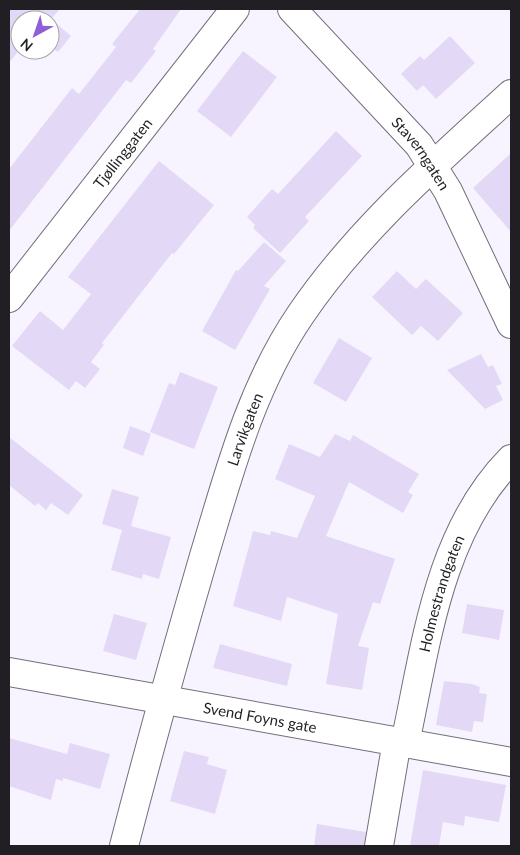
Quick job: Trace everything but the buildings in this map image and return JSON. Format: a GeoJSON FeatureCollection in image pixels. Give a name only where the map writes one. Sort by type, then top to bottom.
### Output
{"type":"FeatureCollection","features":[{"type":"Feature","properties":{"kind":"street","name":"Tjøllinggaten"},"geometry":{"type":"LineString","coordinates":[[9,298],[235,9]]}},
{"type":"Feature","properties":{"kind":"street","name":"Staverngaten"},"geometry":{"type":"LineString","coordinates":[[292,9],[419,145],[448,191],[511,324]]}},
{"type":"Feature","properties":{"kind":"street","name":"Larvikgaten"},"geometry":{"type":"LineString","coordinates":[[124,846],[162,700],[237,443],[286,337],[336,266],[432,167],[511,94]]}},
{"type":"Feature","properties":{"kind":"street","name":"Holmestrandgaten"},"geometry":{"type":"LineString","coordinates":[[379,846],[401,742],[437,593],[465,526],[490,482],[511,459]]}},
{"type":"Feature","properties":{"kind":"street","name":"Svend Foyns gate"},"geometry":{"type":"LineString","coordinates":[[9,672],[511,762]]}}]}
